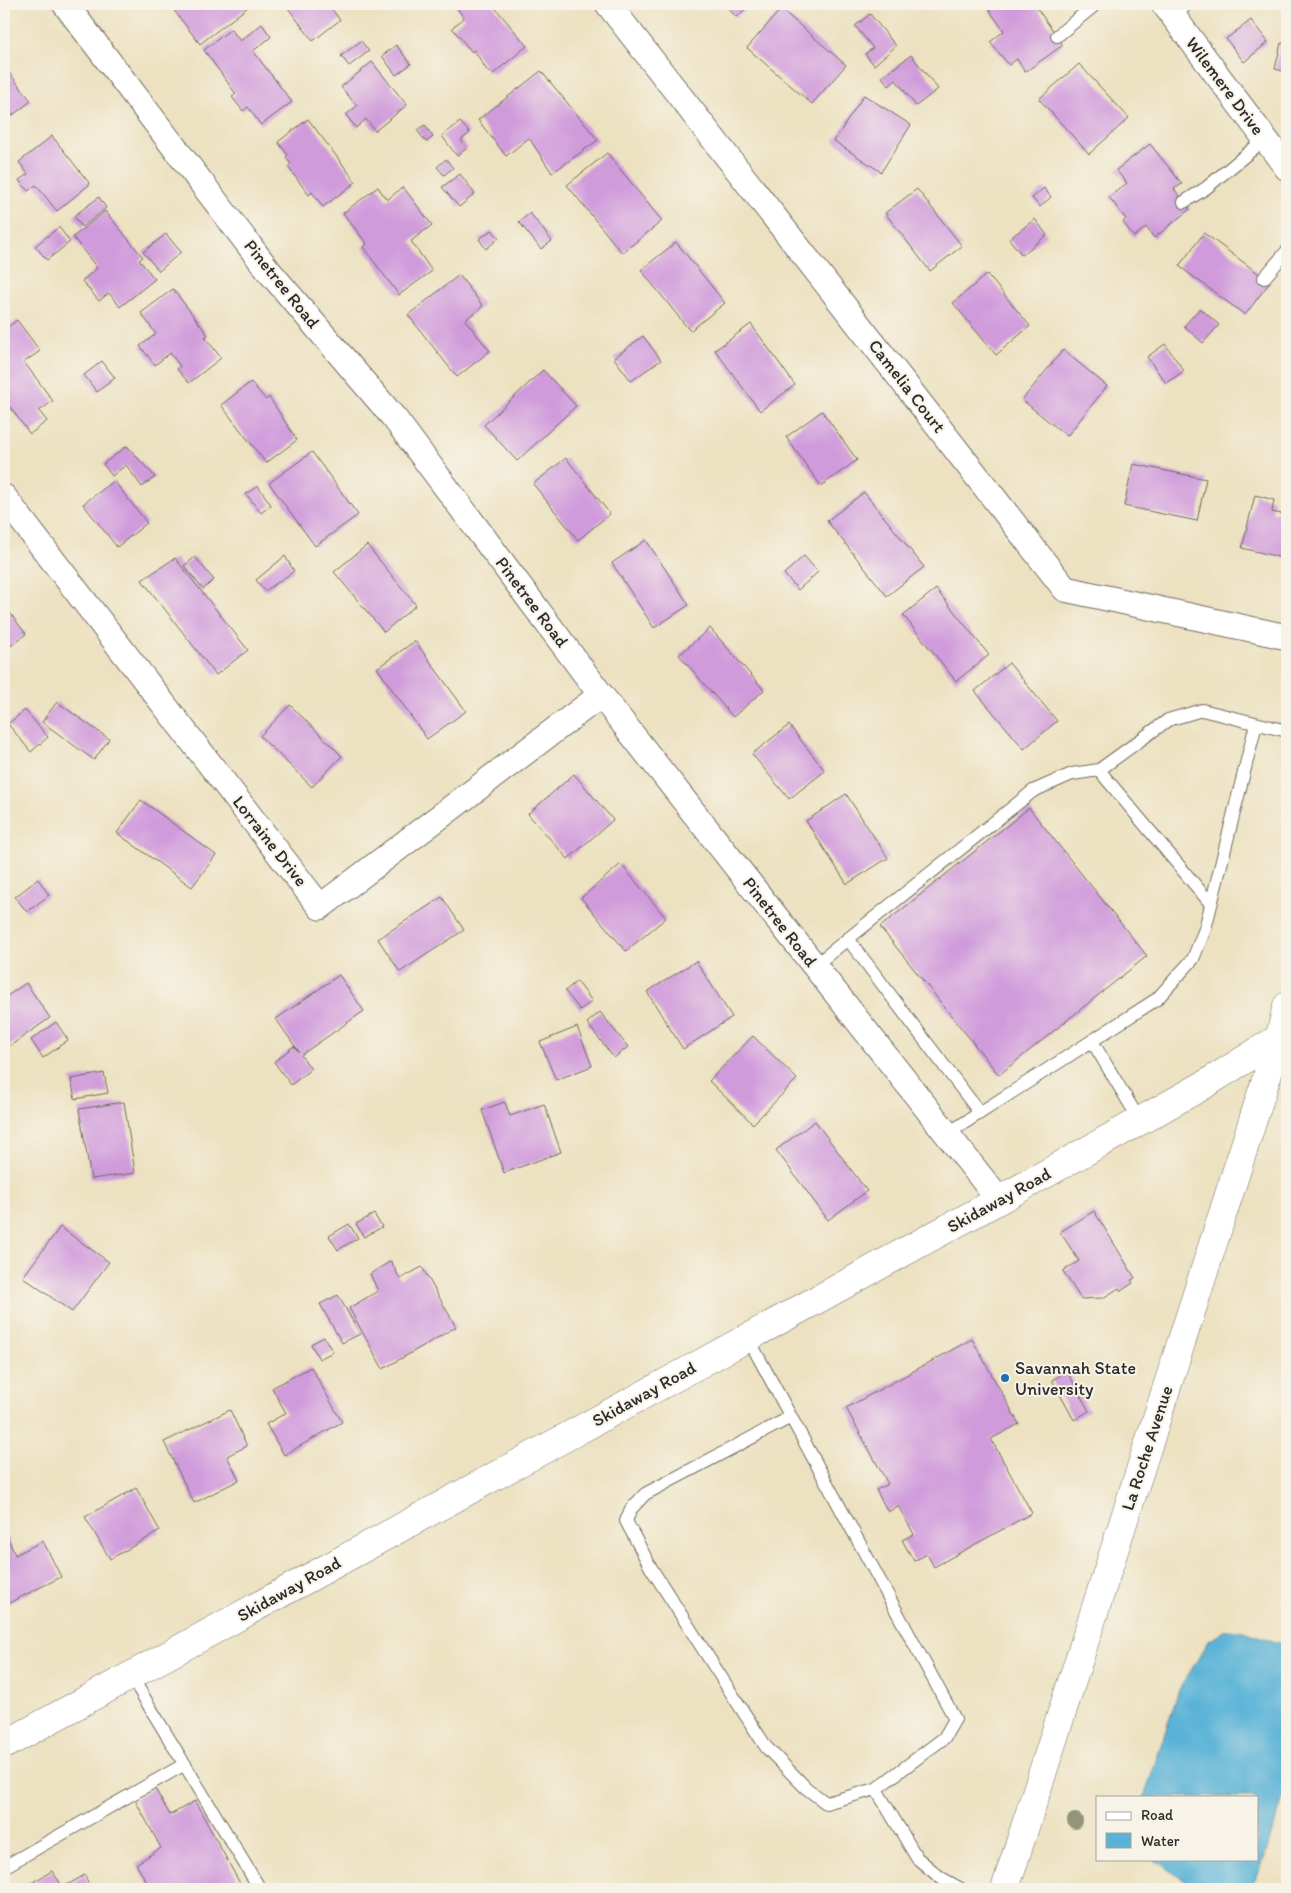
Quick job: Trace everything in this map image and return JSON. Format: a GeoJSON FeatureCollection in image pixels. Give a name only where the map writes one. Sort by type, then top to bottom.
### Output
{"type":"FeatureCollection","features":[{"type":"Feature","properties":{"kind":"main road","name":"La Roche Avenue"},"geometry":{"type":"LineString","coordinates":[[1005,1889],[1284,1035],[1287,1006]]}},
{"type":"Feature","properties":{"kind":"main road","name":"Skidaway Road"},"geometry":{"type":"LineString","coordinates":[[4,1745],[999,1200],[1204,1085],[1284,1035]]}},
{"type":"Feature","properties":{"kind":"street","name":"Pinetree Road"},"geometry":{"type":"LineString","coordinates":[[65,4],[268,270],[395,419],[600,695],[999,1200]]}},
{"type":"Feature","properties":{"kind":"street","name":"Camelia Court"},"geometry":{"type":"LineString","coordinates":[[608,4],[1065,590],[1287,637]]}},
{"type":"Feature","properties":{"kind":"street","name":"Wilemere Drive"},"geometry":{"type":"LineString","coordinates":[[1175,8],[1287,168]]}},
{"type":"Feature","properties":{"kind":"street","name":"Lorraine Drive"},"geometry":{"type":"LineString","coordinates":[[4,497],[320,907],[600,695]]}},
{"type":"Feature","properties":{"kind":"lane"},"geometry":{"type":"LineString","coordinates":[[1057,36],[1096,4]]}},
{"type":"Feature","properties":{"kind":"lane"},"geometry":{"type":"LineString","coordinates":[[1184,202],[1206,188],[1265,139]]}},
{"type":"Feature","properties":{"kind":"lane"},"geometry":{"type":"LineString","coordinates":[[1264,278],[1287,251]]}},
{"type":"Feature","properties":{"kind":"lane"},"geometry":{"type":"LineString","coordinates":[[814,966],[1033,791],[1072,774],[1100,770],[1168,720],[1202,710],[1287,731]]}},
{"type":"Feature","properties":{"kind":"lane"},"geometry":{"type":"LineString","coordinates":[[947,1134],[1157,999],[1193,960],[1205,929],[1256,724]]}},
{"type":"Feature","properties":{"kind":"lane"},"geometry":{"type":"LineString","coordinates":[[1100,770],[1211,904]]}},
{"type":"Feature","properties":{"kind":"lane"},"geometry":{"type":"LineString","coordinates":[[848,939],[980,1113]]}},
{"type":"Feature","properties":{"kind":"lane"},"geometry":{"type":"LineString","coordinates":[[1092,1041],[1140,1121]]}},
{"type":"Feature","properties":{"kind":"lane"},"geometry":{"type":"LineString","coordinates":[[748,1338],[791,1417],[955,1719],[944,1738],[876,1789],[826,1803],[806,1788],[766,1747],[651,1568],[626,1521],[630,1509],[645,1494],[791,1417]]}},
{"type":"Feature","properties":{"kind":"lane"},"geometry":{"type":"LineString","coordinates":[[131,1676],[260,1889]]}},
{"type":"Feature","properties":{"kind":"lane"},"geometry":{"type":"LineString","coordinates":[[4,1867],[184,1764]]}},
{"type":"Feature","properties":{"kind":"lane"},"geometry":{"type":"LineString","coordinates":[[876,1789],[917,1858],[941,1878],[960,1889]]}},
{"type":"Feature","properties":{"kind":"water"},"geometry":{"type":"Polygon","coordinates":[[[1226,1630],[1244,1631],[1287,1646],[1287,1785],[1262,1865],[1248,1889],[1196,1887],[1155,1860],[1258,1860],[1258,1796],[1144,1796],[1179,1690],[1209,1641],[1226,1630]]]}},
{"type":"Feature","properties":{"kind":"building"},"geometry":{"type":"Polygon","coordinates":[[[169,4],[245,4],[248,7],[200,44],[169,4]]]}},
{"type":"Feature","properties":{"kind":"building"},"geometry":{"type":"Polygon","coordinates":[[[285,4],[328,4],[340,20],[313,41],[285,4]]]}},
{"type":"Feature","properties":{"kind":"building"},"geometry":{"type":"Polygon","coordinates":[[[460,4],[492,4],[527,46],[493,74],[490,71],[488,72],[474,50],[472,52],[452,28],[464,18],[456,7],[460,4]]]}},
{"type":"Feature","properties":{"kind":"building"},"geometry":{"type":"Polygon","coordinates":[[[724,4],[752,4],[736,17],[724,4]]]}},
{"type":"Feature","properties":{"kind":"building"},"geometry":{"type":"Polygon","coordinates":[[[985,4],[1034,4],[1063,45],[1025,72],[1017,59],[1009,65],[990,42],[1004,31],[985,4]]]}},
{"type":"Feature","properties":{"kind":"building"},"geometry":{"type":"Polygon","coordinates":[[[781,9],[846,65],[812,104],[747,48],[781,9]]]}},
{"type":"Feature","properties":{"kind":"building"},"geometry":{"type":"Polygon","coordinates":[[[870,14],[896,46],[874,65],[865,54],[873,48],[855,26],[870,14]]]}},
{"type":"Feature","properties":{"kind":"building"},"geometry":{"type":"Polygon","coordinates":[[[1251,20],[1268,42],[1244,62],[1226,39],[1251,20]]]}},
{"type":"Feature","properties":{"kind":"building"},"geometry":{"type":"Polygon","coordinates":[[[262,24],[271,37],[253,51],[292,102],[261,125],[248,107],[243,111],[232,97],[236,94],[204,50],[231,29],[240,41],[262,24]]]}},
{"type":"Feature","properties":{"kind":"building"},"geometry":{"type":"Polygon","coordinates":[[[361,41],[369,51],[349,66],[341,56],[361,41]]]}},
{"type":"Feature","properties":{"kind":"building"},"geometry":{"type":"Polygon","coordinates":[[[1281,43],[1287,44],[1287,72],[1275,69],[1281,43]]]}},
{"type":"Feature","properties":{"kind":"building"},"geometry":{"type":"Polygon","coordinates":[[[396,45],[411,64],[396,75],[382,56],[396,45]]]}},
{"type":"Feature","properties":{"kind":"building"},"geometry":{"type":"Polygon","coordinates":[[[911,55],[938,89],[916,106],[896,80],[889,86],[882,77],[911,55]]]}},
{"type":"Feature","properties":{"kind":"building"},"geometry":{"type":"Polygon","coordinates":[[[4,62],[9,69],[7,70],[31,101],[4,122],[4,62]]]}},
{"type":"Feature","properties":{"kind":"building"},"geometry":{"type":"Polygon","coordinates":[[[372,62],[407,105],[375,131],[366,119],[356,128],[346,115],[357,106],[341,87],[372,62]]]}},
{"type":"Feature","properties":{"kind":"building"},"geometry":{"type":"Polygon","coordinates":[[[1079,64],[1129,118],[1089,154],[1039,99],[1079,64]]]}},
{"type":"Feature","properties":{"kind":"building"},"geometry":{"type":"Polygon","coordinates":[[[541,71],[598,140],[552,173],[529,138],[506,156],[478,120],[541,71]]]}},
{"type":"Feature","properties":{"kind":"building"},"geometry":{"type":"Polygon","coordinates":[[[864,95],[911,125],[881,172],[834,141],[864,95]]]}},
{"type":"Feature","properties":{"kind":"building"},"geometry":{"type":"Polygon","coordinates":[[[308,119],[356,182],[323,207],[312,192],[309,195],[288,167],[291,164],[286,157],[288,155],[278,142],[308,119]]]}},
{"type":"Feature","properties":{"kind":"building"},"geometry":{"type":"Polygon","coordinates":[[[460,122],[470,133],[461,140],[467,148],[457,156],[442,136],[460,122]]]}},
{"type":"Feature","properties":{"kind":"building"},"geometry":{"type":"Polygon","coordinates":[[[425,125],[433,137],[426,142],[417,130],[425,125]]]}},
{"type":"Feature","properties":{"kind":"building"},"geometry":{"type":"Polygon","coordinates":[[[52,136],[90,184],[57,211],[36,185],[28,191],[19,180],[28,174],[19,162],[52,136]]]}},
{"type":"Feature","properties":{"kind":"building"},"geometry":{"type":"Polygon","coordinates":[[[1150,144],[1182,184],[1174,189],[1190,209],[1154,238],[1146,227],[1134,237],[1123,222],[1126,219],[1109,197],[1127,183],[1116,170],[1150,144]]]}},
{"type":"Feature","properties":{"kind":"building"},"geometry":{"type":"Polygon","coordinates":[[[607,153],[662,221],[622,253],[567,185],[607,153]]]}},
{"type":"Feature","properties":{"kind":"building"},"geometry":{"type":"Polygon","coordinates":[[[446,159],[453,168],[444,175],[437,167],[446,159]]]}},
{"type":"Feature","properties":{"kind":"building"},"geometry":{"type":"Polygon","coordinates":[[[460,174],[475,194],[459,207],[442,187],[460,174]]]}},
{"type":"Feature","properties":{"kind":"building"},"geometry":{"type":"Polygon","coordinates":[[[378,187],[387,200],[403,187],[432,225],[411,241],[432,271],[399,295],[363,247],[367,244],[343,213],[378,187]]]}},
{"type":"Feature","properties":{"kind":"building"},"geometry":{"type":"Polygon","coordinates":[[[1044,188],[1051,197],[1040,207],[1032,198],[1044,188]]]}},
{"type":"Feature","properties":{"kind":"building"},"geometry":{"type":"Polygon","coordinates":[[[917,189],[962,246],[930,271],[885,213],[917,189]]]}},
{"type":"Feature","properties":{"kind":"building"},"geometry":{"type":"Polygon","coordinates":[[[99,197],[106,208],[82,227],[74,216],[99,197]]]}},
{"type":"Feature","properties":{"kind":"building"},"geometry":{"type":"Polygon","coordinates":[[[105,211],[143,257],[139,260],[155,279],[120,307],[109,293],[99,301],[82,281],[97,268],[73,237],[105,211]]]}},
{"type":"Feature","properties":{"kind":"building"},"geometry":{"type":"Polygon","coordinates":[[[530,213],[552,241],[541,249],[519,222],[530,213]]]}},
{"type":"Feature","properties":{"kind":"building"},"geometry":{"type":"Polygon","coordinates":[[[1035,219],[1047,235],[1022,255],[1009,239],[1035,219]]]}},
{"type":"Feature","properties":{"kind":"building"},"geometry":{"type":"Polygon","coordinates":[[[59,227],[70,242],[47,260],[35,246],[59,227]]]}},
{"type":"Feature","properties":{"kind":"building"},"geometry":{"type":"Polygon","coordinates":[[[492,230],[499,238],[486,249],[479,239],[492,230]]]}},
{"type":"Feature","properties":{"kind":"building"},"geometry":{"type":"Polygon","coordinates":[[[1204,233],[1270,282],[1245,315],[1179,266],[1204,233]]]}},
{"type":"Feature","properties":{"kind":"building"},"geometry":{"type":"Polygon","coordinates":[[[166,234],[181,252],[159,271],[143,252],[166,234]]]}},
{"type":"Feature","properties":{"kind":"building"},"geometry":{"type":"Polygon","coordinates":[[[676,242],[725,303],[690,331],[641,270],[676,242]]]}},
{"type":"Feature","properties":{"kind":"building"},"geometry":{"type":"Polygon","coordinates":[[[987,274],[1030,326],[996,355],[953,303],[987,274]]]}},
{"type":"Feature","properties":{"kind":"building"},"geometry":{"type":"Polygon","coordinates":[[[459,275],[483,306],[465,320],[490,351],[457,377],[408,315],[459,275]]]}},
{"type":"Feature","properties":{"kind":"building"},"geometry":{"type":"Polygon","coordinates":[[[173,289],[208,335],[205,337],[221,358],[189,383],[177,369],[180,366],[170,353],[155,365],[140,346],[156,334],[141,313],[173,289]]]}},
{"type":"Feature","properties":{"kind":"building"},"geometry":{"type":"Polygon","coordinates":[[[1200,308],[1219,325],[1203,343],[1184,326],[1200,308]]]}},
{"type":"Feature","properties":{"kind":"building"},"geometry":{"type":"Polygon","coordinates":[[[17,320],[40,351],[24,362],[53,401],[39,411],[47,421],[30,434],[4,399],[4,330],[17,320]]]}},
{"type":"Feature","properties":{"kind":"building"},"geometry":{"type":"Polygon","coordinates":[[[751,324],[795,385],[760,411],[715,350],[751,324]]]}},
{"type":"Feature","properties":{"kind":"building"},"geometry":{"type":"Polygon","coordinates":[[[1283,325],[1287,325],[1287,344],[1286,344],[1283,325]]]}},
{"type":"Feature","properties":{"kind":"building"},"geometry":{"type":"Polygon","coordinates":[[[643,336],[661,360],[631,381],[614,358],[643,336]]]}},
{"type":"Feature","properties":{"kind":"building"},"geometry":{"type":"Polygon","coordinates":[[[1165,344],[1184,371],[1166,383],[1147,357],[1165,344]]]}},
{"type":"Feature","properties":{"kind":"building"},"geometry":{"type":"Polygon","coordinates":[[[1063,350],[1107,386],[1067,436],[1022,400],[1063,350]]]}},
{"type":"Feature","properties":{"kind":"building"},"geometry":{"type":"Polygon","coordinates":[[[102,361],[115,378],[97,392],[84,375],[102,361]]]}},
{"type":"Feature","properties":{"kind":"building"},"geometry":{"type":"Polygon","coordinates":[[[543,370],[576,406],[517,461],[484,425],[543,370]]]}},
{"type":"Feature","properties":{"kind":"building"},"geometry":{"type":"Polygon","coordinates":[[[251,382],[266,400],[269,397],[297,440],[266,463],[221,405],[251,382]]]}},
{"type":"Feature","properties":{"kind":"building"},"geometry":{"type":"Polygon","coordinates":[[[822,411],[857,460],[821,486],[786,437],[822,411]]]}},
{"type":"Feature","properties":{"kind":"building"},"geometry":{"type":"Polygon","coordinates":[[[127,446],[155,477],[142,487],[126,465],[112,476],[103,464],[127,446]]]}},
{"type":"Feature","properties":{"kind":"building"},"geometry":{"type":"Polygon","coordinates":[[[312,452],[358,515],[315,546],[269,483],[312,452]]]}},
{"type":"Feature","properties":{"kind":"building"},"geometry":{"type":"Polygon","coordinates":[[[566,458],[610,514],[578,540],[533,484],[566,458]]]}},
{"type":"Feature","properties":{"kind":"building"},"geometry":{"type":"Polygon","coordinates":[[[1133,464],[1206,479],[1197,521],[1124,506],[1133,464]]]}},
{"type":"Feature","properties":{"kind":"building"},"geometry":{"type":"Polygon","coordinates":[[[114,481],[147,523],[117,547],[83,504],[114,481]]]}},
{"type":"Feature","properties":{"kind":"building"},"geometry":{"type":"Polygon","coordinates":[[[258,486],[271,505],[261,513],[246,494],[258,486]]]}},
{"type":"Feature","properties":{"kind":"building"},"geometry":{"type":"Polygon","coordinates":[[[864,492],[924,567],[887,596],[827,521],[864,492]]]}},
{"type":"Feature","properties":{"kind":"building"},"geometry":{"type":"Polygon","coordinates":[[[1255,495],[1274,500],[1272,512],[1287,515],[1287,559],[1242,548],[1255,495]]]}},
{"type":"Feature","properties":{"kind":"building"},"geometry":{"type":"Polygon","coordinates":[[[646,540],[689,605],[654,628],[612,563],[646,540]]]}},
{"type":"Feature","properties":{"kind":"building"},"geometry":{"type":"Polygon","coordinates":[[[367,545],[416,605],[384,632],[334,572],[367,545]]]}},
{"type":"Feature","properties":{"kind":"building"},"geometry":{"type":"Polygon","coordinates":[[[285,556],[294,571],[265,591],[256,580],[285,556]]]}},
{"type":"Feature","properties":{"kind":"building"},"geometry":{"type":"Polygon","coordinates":[[[804,556],[818,572],[798,590],[784,574],[804,556]]]}},
{"type":"Feature","properties":{"kind":"building"},"geometry":{"type":"Polygon","coordinates":[[[195,557],[214,580],[203,589],[184,566],[195,557]]]}},
{"type":"Feature","properties":{"kind":"building"},"geometry":{"type":"Polygon","coordinates":[[[175,558],[248,650],[216,675],[142,580],[175,558]]]}},
{"type":"Feature","properties":{"kind":"building"},"geometry":{"type":"Polygon","coordinates":[[[936,589],[989,655],[956,681],[903,615],[936,589]]]}},
{"type":"Feature","properties":{"kind":"building"},"geometry":{"type":"Polygon","coordinates":[[[4,605],[26,634],[4,651],[4,605]]]}},
{"type":"Feature","properties":{"kind":"building"},"geometry":{"type":"Polygon","coordinates":[[[710,628],[764,690],[733,717],[679,655],[710,628]]]}},
{"type":"Feature","properties":{"kind":"building"},"geometry":{"type":"Polygon","coordinates":[[[415,641],[466,711],[427,739],[377,668],[415,641]]]}},
{"type":"Feature","properties":{"kind":"building"},"geometry":{"type":"Polygon","coordinates":[[[1009,663],[1057,721],[1024,749],[975,691],[1009,663]]]}},
{"type":"Feature","properties":{"kind":"building"},"geometry":{"type":"Polygon","coordinates":[[[57,702],[109,739],[94,760],[42,722],[57,702]]]}},
{"type":"Feature","properties":{"kind":"building"},"geometry":{"type":"Polygon","coordinates":[[[290,705],[342,756],[312,787],[260,736],[290,705]]]}},
{"type":"Feature","properties":{"kind":"building"},"geometry":{"type":"Polygon","coordinates":[[[25,710],[48,737],[31,752],[8,724],[25,710]]]}},
{"type":"Feature","properties":{"kind":"building"},"geometry":{"type":"Polygon","coordinates":[[[789,725],[825,771],[789,799],[752,754],[789,725]]]}},
{"type":"Feature","properties":{"kind":"building"},"geometry":{"type":"Polygon","coordinates":[[[574,774],[613,820],[568,859],[528,814],[574,774]]]}},
{"type":"Feature","properties":{"kind":"building"},"geometry":{"type":"Polygon","coordinates":[[[846,794],[888,858],[847,884],[806,821],[846,794]]]}},
{"type":"Feature","properties":{"kind":"building"},"geometry":{"type":"Polygon","coordinates":[[[141,800],[216,855],[192,887],[117,833],[141,800]]]}},
{"type":"Feature","properties":{"kind":"building"},"geometry":{"type":"Polygon","coordinates":[[[1029,808],[1147,956],[999,1075],[880,927],[1029,808]]]}},
{"type":"Feature","properties":{"kind":"building"},"geometry":{"type":"Polygon","coordinates":[[[621,864],[666,918],[626,951],[581,898],[621,864]]]}},
{"type":"Feature","properties":{"kind":"building"},"geometry":{"type":"Polygon","coordinates":[[[38,879],[49,895],[27,912],[15,897],[38,879]]]}},
{"type":"Feature","properties":{"kind":"building"},"geometry":{"type":"Polygon","coordinates":[[[442,897],[464,930],[400,972],[378,939],[442,897]]]}},
{"type":"Feature","properties":{"kind":"building"},"geometry":{"type":"Polygon","coordinates":[[[696,961],[732,1017],[683,1049],[647,992],[696,961]]]}},
{"type":"Feature","properties":{"kind":"building"},"geometry":{"type":"Polygon","coordinates":[[[339,975],[364,1011],[301,1055],[311,1069],[291,1085],[274,1062],[294,1046],[299,1052],[276,1019],[339,975]]]}},
{"type":"Feature","properties":{"kind":"building"},"geometry":{"type":"Polygon","coordinates":[[[577,981],[592,1001],[580,1010],[565,991],[577,981]]]}},
{"type":"Feature","properties":{"kind":"building"},"geometry":{"type":"Polygon","coordinates":[[[26,983],[50,1018],[4,1050],[4,991],[7,996],[26,983]]]}},
{"type":"Feature","properties":{"kind":"building"},"geometry":{"type":"Polygon","coordinates":[[[600,1012],[628,1047],[614,1058],[587,1023],[600,1012]]]}},
{"type":"Feature","properties":{"kind":"building"},"geometry":{"type":"Polygon","coordinates":[[[56,1022],[68,1040],[43,1058],[31,1040],[56,1022]]]}},
{"type":"Feature","properties":{"kind":"building"},"geometry":{"type":"Polygon","coordinates":[[[577,1027],[592,1066],[556,1080],[540,1042],[577,1027]]]}},
{"type":"Feature","properties":{"kind":"building"},"geometry":{"type":"Polygon","coordinates":[[[753,1036],[797,1079],[753,1124],[709,1081],[753,1036]]]}},
{"type":"Feature","properties":{"kind":"building"},"geometry":{"type":"Polygon","coordinates":[[[104,1073],[108,1093],[75,1099],[71,1079],[104,1073]]]}},
{"type":"Feature","properties":{"kind":"building"},"geometry":{"type":"Polygon","coordinates":[[[124,1102],[135,1173],[91,1179],[79,1109],[124,1102]]]}},
{"type":"Feature","properties":{"kind":"building"},"geometry":{"type":"Polygon","coordinates":[[[505,1102],[510,1116],[544,1104],[561,1152],[504,1173],[482,1110],[505,1102]]]}},
{"type":"Feature","properties":{"kind":"building"},"geometry":{"type":"Polygon","coordinates":[[[815,1121],[867,1191],[828,1220],[776,1150],[815,1121]]]}},
{"type":"Feature","properties":{"kind":"building"},"geometry":{"type":"Polygon","coordinates":[[[1094,1211],[1135,1278],[1131,1280],[1133,1283],[1121,1291],[1119,1288],[1103,1298],[1081,1299],[1063,1271],[1079,1261],[1060,1232],[1094,1211]]]}},
{"type":"Feature","properties":{"kind":"building"},"geometry":{"type":"Polygon","coordinates":[[[374,1214],[382,1227],[364,1237],[356,1224],[374,1214]]]}},
{"type":"Feature","properties":{"kind":"building"},"geometry":{"type":"Polygon","coordinates":[[[349,1224],[358,1238],[338,1250],[329,1236],[349,1224]]]}},
{"type":"Feature","properties":{"kind":"building"},"geometry":{"type":"Polygon","coordinates":[[[60,1227],[109,1262],[72,1312],[23,1277],[60,1227]]]}},
{"type":"Feature","properties":{"kind":"building"},"geometry":{"type":"Polygon","coordinates":[[[391,1261],[400,1279],[422,1267],[456,1327],[383,1369],[349,1308],[378,1291],[370,1274],[391,1261]]]}},
{"type":"Feature","properties":{"kind":"building"},"geometry":{"type":"Polygon","coordinates":[[[338,1295],[360,1334],[342,1343],[320,1304],[338,1295]]]}},
{"type":"Feature","properties":{"kind":"building"},"geometry":{"type":"Polygon","coordinates":[[[324,1337],[333,1352],[319,1359],[311,1344],[324,1337]]]}},
{"type":"Feature","properties":{"kind":"building"},"geometry":{"type":"Polygon","coordinates":[[[972,1339],[1019,1424],[991,1439],[1032,1513],[934,1567],[927,1554],[914,1561],[902,1540],[914,1534],[898,1506],[888,1512],[876,1490],[888,1484],[846,1408],[972,1339]]]}},
{"type":"Feature","properties":{"kind":"building"},"geometry":{"type":"Polygon","coordinates":[[[311,1367],[342,1422],[284,1455],[266,1424],[286,1413],[272,1388],[311,1367]]]}},
{"type":"Feature","properties":{"kind":"building"},"geometry":{"type":"Polygon","coordinates":[[[1067,1371],[1089,1411],[1074,1420],[1052,1380],[1067,1371]]]}},
{"type":"Feature","properties":{"kind":"building"},"geometry":{"type":"Polygon","coordinates":[[[230,1410],[247,1446],[227,1456],[239,1480],[194,1503],[164,1442],[230,1410]]]}},
{"type":"Feature","properties":{"kind":"building"},"geometry":{"type":"Polygon","coordinates":[[[136,1488],[160,1531],[110,1559],[85,1517],[136,1488]]]}},
{"type":"Feature","properties":{"kind":"building"},"geometry":{"type":"Polygon","coordinates":[[[7,1536],[15,1555],[43,1541],[61,1577],[5,1605],[4,1538],[7,1536]]]}},
{"type":"Feature","properties":{"kind":"building"},"geometry":{"type":"Polygon","coordinates":[[[154,1787],[170,1815],[195,1801],[243,1889],[151,1889],[136,1864],[161,1848],[135,1800],[154,1787]]]}},
{"type":"Feature","properties":{"kind":"building"},"geometry":{"type":"Polygon","coordinates":[[[52,1871],[63,1887],[85,1875],[90,1889],[21,1889],[52,1871]]]}},
{"type":"Feature","properties":{"kind":"place","name":"Savannah State University"},"geometry":{"type":"Point","coordinates":[1005,1378]}}]}
